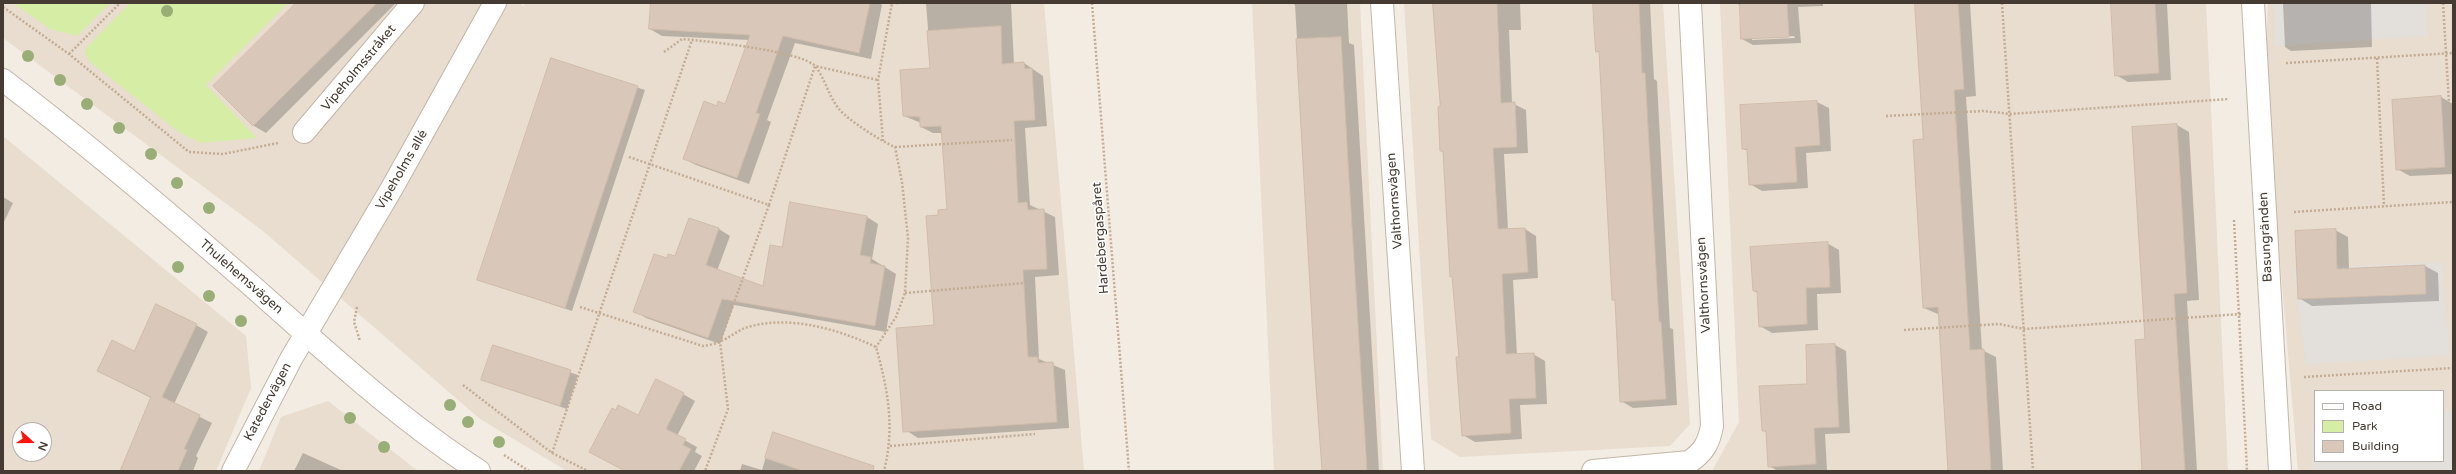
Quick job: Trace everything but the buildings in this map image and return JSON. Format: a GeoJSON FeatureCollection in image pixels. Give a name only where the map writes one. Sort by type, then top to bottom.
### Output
{"type":"FeatureCollection","features":[{"type":"Feature","properties":{"kind":"street","name":"Vipeholmsstråket"},"geometry":{"type":"LineString","coordinates":[[304,132],[413,3]]}},
{"type":"Feature","properties":{"kind":"street","name":"Vipeholms allé"},"geometry":{"type":"LineString","coordinates":[[306,335],[392,188],[495,3]]}},
{"type":"Feature","properties":{"kind":"street","name":"Valthornsvägen"},"geometry":{"type":"LineString","coordinates":[[1382,3],[1413,471]]}},
{"type":"Feature","properties":{"kind":"street","name":"Valthornsvägen"},"geometry":{"type":"LineString","coordinates":[[1593,471],[1689,462],[1698,456],[1710,438],[1712,426],[1690,3]]}},
{"type":"Feature","properties":{"kind":"street","name":"Basungränden"},"geometry":{"type":"LineString","coordinates":[[2253,3],[2280,471]]}},
{"type":"Feature","properties":{"kind":"street","name":"Thulehemsvägen"},"geometry":{"type":"LineString","coordinates":[[3,80],[215,253],[306,335],[434,442],[479,471]]}},
{"type":"Feature","properties":{"kind":"street","name":"Katedervägen"},"geometry":{"type":"LineString","coordinates":[[233,471],[258,420],[306,335]]}},
{"type":"Feature","properties":{"kind":"path"},"geometry":{"type":"LineString","coordinates":[[69,54],[120,3]]}},
{"type":"Feature","properties":{"kind":"path"},"geometry":{"type":"LineString","coordinates":[[883,142],[878,80],[892,3],[898,3]]}},
{"type":"Feature","properties":{"kind":"path","name":"Hardebergaspåret"},"geometry":{"type":"LineString","coordinates":[[1092,3],[1129,471]]}},
{"type":"Feature","properties":{"kind":"path"},"geometry":{"type":"LineString","coordinates":[[2002,3],[2033,471]]}},
{"type":"Feature","properties":{"kind":"path"},"geometry":{"type":"LineString","coordinates":[[2443,3],[2453,169]]}},
{"type":"Feature","properties":{"kind":"path"},"geometry":{"type":"LineString","coordinates":[[3,8],[69,54],[189,152],[223,154],[255,149],[279,143],[304,132]]}},
{"type":"Feature","properties":{"kind":"path"},"geometry":{"type":"LineString","coordinates":[[664,52],[682,39],[692,40],[799,57],[815,66],[878,80]]}},
{"type":"Feature","properties":{"kind":"path"},"geometry":{"type":"LineString","coordinates":[[552,452],[692,40]]}},
{"type":"Feature","properties":{"kind":"path"},"geometry":{"type":"LineString","coordinates":[[2256,65],[2453,53]]}},
{"type":"Feature","properties":{"kind":"path"},"geometry":{"type":"LineString","coordinates":[[2377,58],[2384,206]]}},
{"type":"Feature","properties":{"kind":"path"},"geometry":{"type":"LineString","coordinates":[[815,66],[824,85],[840,110],[883,142],[895,147],[1012,140]]}},
{"type":"Feature","properties":{"kind":"path"},"geometry":{"type":"LineString","coordinates":[[706,471],[728,409],[720,342],[769,205],[815,66]]}},
{"type":"Feature","properties":{"kind":"path"},"geometry":{"type":"LineString","coordinates":[[2227,92],[2228,107]]}},
{"type":"Feature","properties":{"kind":"path"},"geometry":{"type":"LineString","coordinates":[[1886,116],[1984,111],[2010,114],[2258,98]]}},
{"type":"Feature","properties":{"kind":"path"},"geometry":{"type":"LineString","coordinates":[[876,347],[896,317],[905,293],[908,238],[902,182],[895,147]]}},
{"type":"Feature","properties":{"kind":"path"},"geometry":{"type":"LineString","coordinates":[[629,157],[769,205]]}},
{"type":"Feature","properties":{"kind":"path"},"geometry":{"type":"LineString","coordinates":[[2265,214],[2453,202]]}},
{"type":"Feature","properties":{"kind":"path"},"geometry":{"type":"LineString","coordinates":[[2234,218],[2247,471]]}},
{"type":"Feature","properties":{"kind":"path"},"geometry":{"type":"LineString","coordinates":[[905,293],[1025,283]]}},
{"type":"Feature","properties":{"kind":"path"},"geometry":{"type":"LineString","coordinates":[[580,307],[704,346],[720,342],[745,328],[776,322],[818,327],[856,338],[876,347],[888,388],[890,446],[884,471]]}},
{"type":"Feature","properties":{"kind":"path"},"geometry":{"type":"LineString","coordinates":[[1904,330],[2000,324],[2024,329],[2239,314],[2271,316]]}},
{"type":"Feature","properties":{"kind":"path"},"geometry":{"type":"LineString","coordinates":[[2274,378],[2453,368]]}},
{"type":"Feature","properties":{"kind":"path"},"geometry":{"type":"LineString","coordinates":[[463,385],[552,452],[588,471]]}},
{"type":"Feature","properties":{"kind":"path"},"geometry":{"type":"LineString","coordinates":[[890,446],[1035,434]]}},
{"type":"Feature","properties":{"kind":"shaded area"},"geometry":{"type":"Polygon","coordinates":[[[3,3],[520,3],[523,6],[527,3],[1044,3],[1084,471],[567,471],[480,419],[263,231],[3,38],[3,3]]]}},
{"type":"Feature","properties":{"kind":"shaded area"},"geometry":{"type":"Polygon","coordinates":[[[1252,3],[1360,3],[1383,471],[1274,471],[1252,3]]]}},
{"type":"Feature","properties":{"kind":"shaded area"},"geometry":{"type":"Polygon","coordinates":[[[1404,3],[1663,3],[1690,424],[1670,446],[1460,457],[1431,439],[1404,3]]]}},
{"type":"Feature","properties":{"kind":"shaded area"},"geometry":{"type":"Polygon","coordinates":[[[1720,3],[2206,3],[2228,471],[1712,471],[1739,422],[1720,3]]]}},
{"type":"Feature","properties":{"kind":"shaded area"},"geometry":{"type":"Polygon","coordinates":[[[2268,3],[2453,3],[2453,471],[2298,471],[2265,85],[2268,3]]]}},
{"type":"Feature","properties":{"kind":"shaded area"},"geometry":{"type":"Polygon","coordinates":[[[2273,3],[2426,3],[2427,36],[2274,46],[2273,3]]]}},
{"type":"Feature","properties":{"kind":"shaded area"},"geometry":{"type":"Polygon","coordinates":[[[3,136],[246,336],[251,388],[216,471],[3,471],[3,136]]]}},
{"type":"Feature","properties":{"kind":"shaded area"},"geometry":{"type":"Polygon","coordinates":[[[2442,262],[2450,355],[2306,365],[2293,269],[2442,262]]]}},
{"type":"Feature","properties":{"kind":"shaded area"},"geometry":{"type":"Polygon","coordinates":[[[328,401],[418,471],[259,471],[281,417],[328,401]]]}},
{"type":"Feature","properties":{"kind":"shaded area"},"geometry":{"type":"Polygon","coordinates":[[[2453,411],[2453,471],[2312,471],[2312,425],[2314,424],[2314,462],[2444,462],[2444,412],[2453,411]]]}},
{"type":"Feature","properties":{"kind":"green space"},"geometry":{"type":"Polygon","coordinates":[[[13,3],[110,3],[77,36],[50,29],[13,3]]]}},
{"type":"Feature","properties":{"kind":"green space"},"geometry":{"type":"Polygon","coordinates":[[[130,3],[288,3],[206,85],[257,138],[201,143],[180,133],[90,62],[85,53],[86,48],[130,3]]]}}]}
